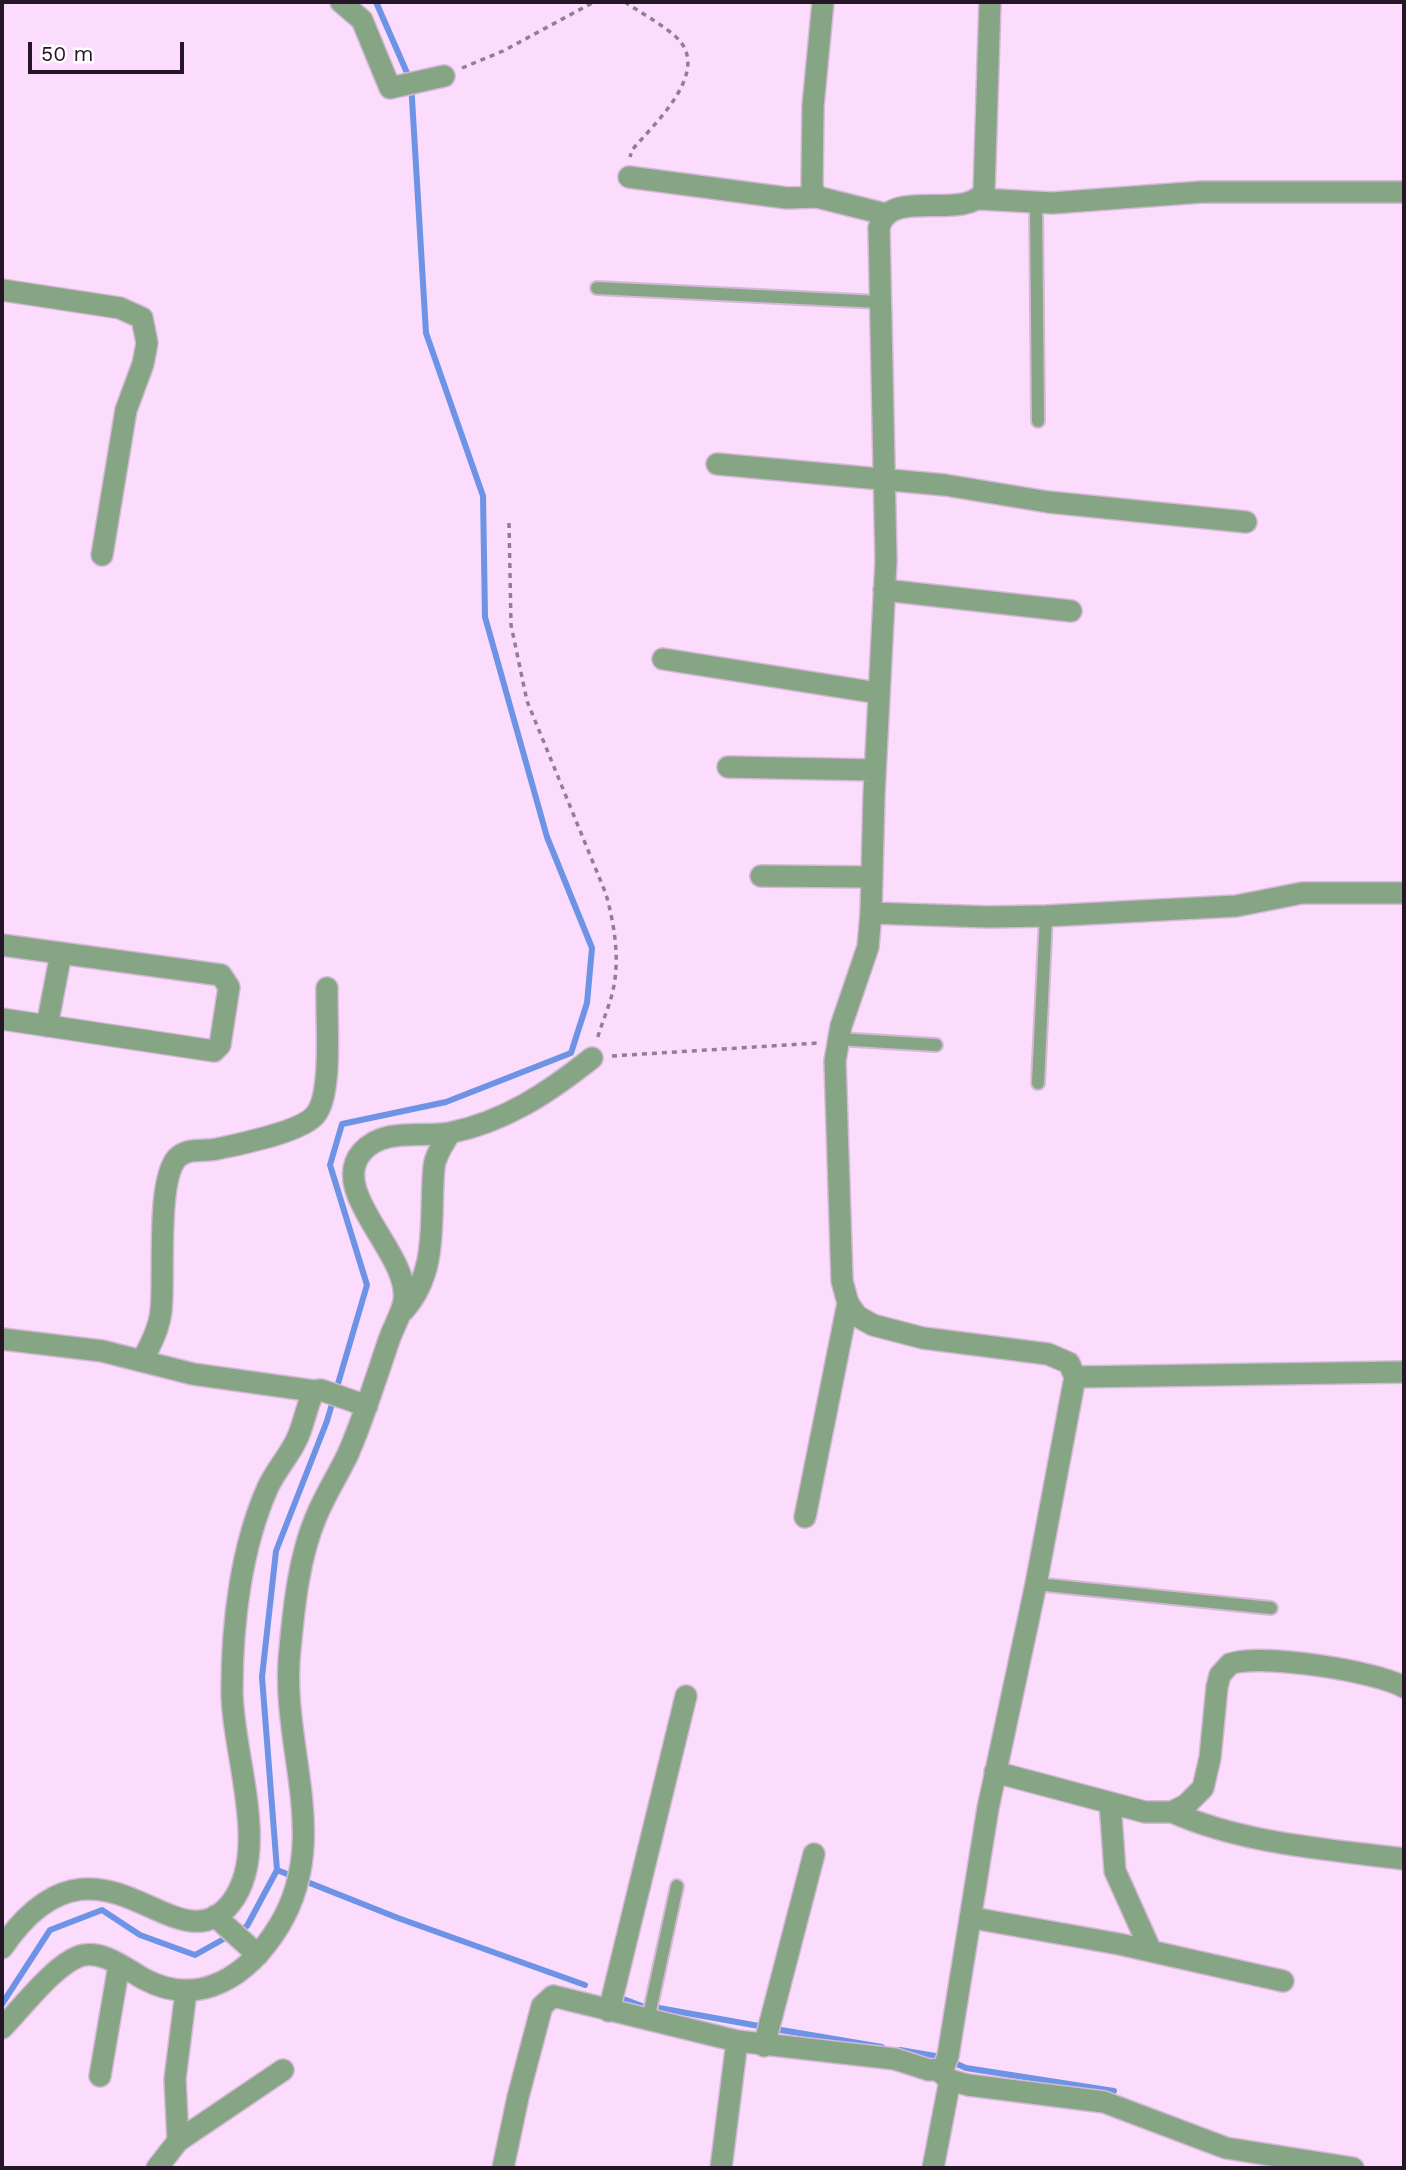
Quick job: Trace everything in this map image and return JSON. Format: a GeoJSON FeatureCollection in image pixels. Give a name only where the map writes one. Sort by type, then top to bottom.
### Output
{"type":"FeatureCollection","features":[{"type":"Feature","properties":{"kind":"street"},"geometry":{"type":"LineString","coordinates":[[341,2],[362,20],[390,88],[438,78]]}},
{"type":"Feature","properties":{"kind":"street"},"geometry":{"type":"LineString","coordinates":[[817,197],[810,175],[813,106],[824,2]]}},
{"type":"Feature","properties":{"kind":"street"},"geometry":{"type":"LineString","coordinates":[[979,199],[984,192],[987,173],[990,2]]}},
{"type":"Feature","properties":{"kind":"street"},"geometry":{"type":"LineString","coordinates":[[629,177],[787,198],[817,197],[886,214],[900,208],[962,204],[979,199],[1036,202],[1202,192],[1404,192]]}},
{"type":"Feature","properties":{"kind":"street"},"geometry":{"type":"LineString","coordinates":[[806,1517],[848,1303],[839,1256],[835,1073],[838,1040],[868,947],[871,913],[884,590],[879,228],[886,214]]}},
{"type":"Feature","properties":{"kind":"street"},"geometry":{"type":"LineString","coordinates":[[2,290],[120,308],[138,314],[145,324],[146,355],[126,410],[102,555]]}},
{"type":"Feature","properties":{"kind":"street"},"geometry":{"type":"LineString","coordinates":[[717,464],[945,485],[1048,502],[1246,522]]}},
{"type":"Feature","properties":{"kind":"street"},"geometry":{"type":"LineString","coordinates":[[884,590],[1072,611]]}},
{"type":"Feature","properties":{"kind":"street"},"geometry":{"type":"LineString","coordinates":[[663,659],[878,693]]}},
{"type":"Feature","properties":{"kind":"street"},"geometry":{"type":"LineString","coordinates":[[728,767],[875,770]]}},
{"type":"Feature","properties":{"kind":"street"},"geometry":{"type":"LineString","coordinates":[[761,876],[872,877]]}},
{"type":"Feature","properties":{"kind":"street"},"geometry":{"type":"LineString","coordinates":[[871,913],[1046,916],[1248,905],[1302,893],[1404,893]]}},
{"type":"Feature","properties":{"kind":"street"},"geometry":{"type":"LineString","coordinates":[[2,946],[221,975],[229,987],[220,1045],[211,1052],[2,1019]]}},
{"type":"Feature","properties":{"kind":"street"},"geometry":{"type":"LineString","coordinates":[[47,1026],[61,953]]}},
{"type":"Feature","properties":{"kind":"street"},"geometry":{"type":"LineString","coordinates":[[142,1360],[153,1340],[161,1313],[165,1197],[175,1160],[186,1151],[214,1150],[285,1131],[315,1116],[322,1103],[325,1079],[327,988]]}},
{"type":"Feature","properties":{"kind":"street"},"geometry":{"type":"LineString","coordinates":[[2,2028],[74,1958],[93,1954],[149,1982],[186,1992],[218,1987],[279,1927],[299,1883],[304,1826],[288,1682],[293,1621],[309,1536],[404,1304],[403,1275],[361,1204],[354,1170],[357,1160],[372,1144],[396,1135],[450,1133],[487,1122],[533,1101],[567,1080],[592,1058]]}},
{"type":"Feature","properties":{"kind":"street"},"geometry":{"type":"LineString","coordinates":[[397,1318],[422,1285],[430,1249],[434,1164],[450,1133]]}},
{"type":"Feature","properties":{"kind":"street"},"geometry":{"type":"LineString","coordinates":[[848,1303],[857,1316],[898,1333],[1048,1354],[1069,1363],[1074,1377],[1036,1584],[995,1772],[973,1918],[946,2068],[933,2168]]}},
{"type":"Feature","properties":{"kind":"street"},"geometry":{"type":"LineString","coordinates":[[2,1339],[102,1351],[193,1374],[318,1390],[363,1404]]}},
{"type":"Feature","properties":{"kind":"street"},"geometry":{"type":"LineString","coordinates":[[1074,1377],[1404,1372]]}},
{"type":"Feature","properties":{"kind":"street"},"geometry":{"type":"LineString","coordinates":[[219,1920],[240,1889],[247,1864],[246,1804],[232,1688],[243,1580],[265,1495],[296,1441],[318,1390]]}},
{"type":"Feature","properties":{"kind":"street"},"geometry":{"type":"LineString","coordinates":[[995,1772],[1152,1814],[1172,1812],[1186,1805],[1203,1788],[1210,1758],[1217,1687],[1220,1675],[1230,1664],[1268,1660],[1366,1673],[1404,1687]]}},
{"type":"Feature","properties":{"kind":"street"},"geometry":{"type":"LineString","coordinates":[[608,2011],[686,1696]]}},
{"type":"Feature","properties":{"kind":"street"},"geometry":{"type":"LineString","coordinates":[[1110,1803],[1115,1871],[1151,1951]]}},
{"type":"Feature","properties":{"kind":"street"},"geometry":{"type":"LineString","coordinates":[[1172,1812],[1214,1828],[1253,1837],[1404,1859]]}},
{"type":"Feature","properties":{"kind":"street"},"geometry":{"type":"LineString","coordinates":[[764,2046],[814,1854]]}},
{"type":"Feature","properties":{"kind":"street"},"geometry":{"type":"LineString","coordinates":[[2,1948],[23,1919],[46,1901],[71,1889],[103,1888],[181,1920],[219,1920],[255,1953]]}},
{"type":"Feature","properties":{"kind":"street"},"geometry":{"type":"LineString","coordinates":[[973,1918],[1151,1951],[1283,1981]]}},
{"type":"Feature","properties":{"kind":"street"},"geometry":{"type":"LineString","coordinates":[[100,2076],[119,1965]]}},
{"type":"Feature","properties":{"kind":"street"},"geometry":{"type":"LineString","coordinates":[[178,2141],[175,2079],[186,1992]]}},
{"type":"Feature","properties":{"kind":"street"},"geometry":{"type":"LineString","coordinates":[[503,2168],[518,2097],[544,2002],[553,1996],[737,2042],[895,2059],[1104,2102],[1264,2162],[1353,2168]]}},
{"type":"Feature","properties":{"kind":"street"},"geometry":{"type":"LineString","coordinates":[[721,2168],[737,2042]]}},
{"type":"Feature","properties":{"kind":"street"},"geometry":{"type":"LineString","coordinates":[[162,2168],[178,2141],[283,2070]]}},
{"type":"Feature","properties":{"kind":"lane"},"geometry":{"type":"LineString","coordinates":[[1036,202],[1038,421]]}},
{"type":"Feature","properties":{"kind":"lane"},"geometry":{"type":"LineString","coordinates":[[597,288],[880,302]]}},
{"type":"Feature","properties":{"kind":"lane"},"geometry":{"type":"LineString","coordinates":[[1038,1083],[1046,916]]}},
{"type":"Feature","properties":{"kind":"lane"},"geometry":{"type":"LineString","coordinates":[[838,1040],[936,1045]]}},
{"type":"Feature","properties":{"kind":"lane"},"geometry":{"type":"LineString","coordinates":[[1036,1584],[1271,1608]]}},
{"type":"Feature","properties":{"kind":"lane"},"geometry":{"type":"LineString","coordinates":[[648,2020],[677,1886]]}},
{"type":"Feature","properties":{"kind":"path"},"geometry":{"type":"LineString","coordinates":[[438,78],[503,51],[594,2]]}},
{"type":"Feature","properties":{"kind":"path"},"geometry":{"type":"LineString","coordinates":[[625,2],[675,36],[685,49],[686,66],[680,94],[632,150],[629,177]]}},
{"type":"Feature","properties":{"kind":"path"},"geometry":{"type":"LineString","coordinates":[[509,523],[511,625],[527,701],[606,894],[612,918],[615,964],[612,995],[592,1058],[838,1040]]}},
{"type":"Feature","properties":{"kind":"waterway"},"geometry":{"type":"LineString","coordinates":[[2,2004],[50,1930],[102,1910],[140,1935],[195,1955],[247,1926],[277,1870],[262,1677],[276,1551],[327,1421],[367,1285],[330,1165],[342,1124],[446,1102],[571,1053],[587,1003],[592,948],[547,837],[485,617],[483,496],[426,333],[411,82],[376,2]]}},
{"type":"Feature","properties":{"kind":"waterway"},"geometry":{"type":"LineString","coordinates":[[277,1870],[398,1918],[585,1985]]}},
{"type":"Feature","properties":{"kind":"waterway"},"geometry":{"type":"LineString","coordinates":[[618,1997],[642,2006]]}},
{"type":"Feature","properties":{"kind":"waterway"},"geometry":{"type":"LineString","coordinates":[[659,2008],[759,2026]]}},
{"type":"Feature","properties":{"kind":"waterway"},"geometry":{"type":"LineString","coordinates":[[775,2029],[882,2047]]}},
{"type":"Feature","properties":{"kind":"waterway"},"geometry":{"type":"LineString","coordinates":[[900,2050],[941,2057],[966,2068],[1114,2091]]}}]}
